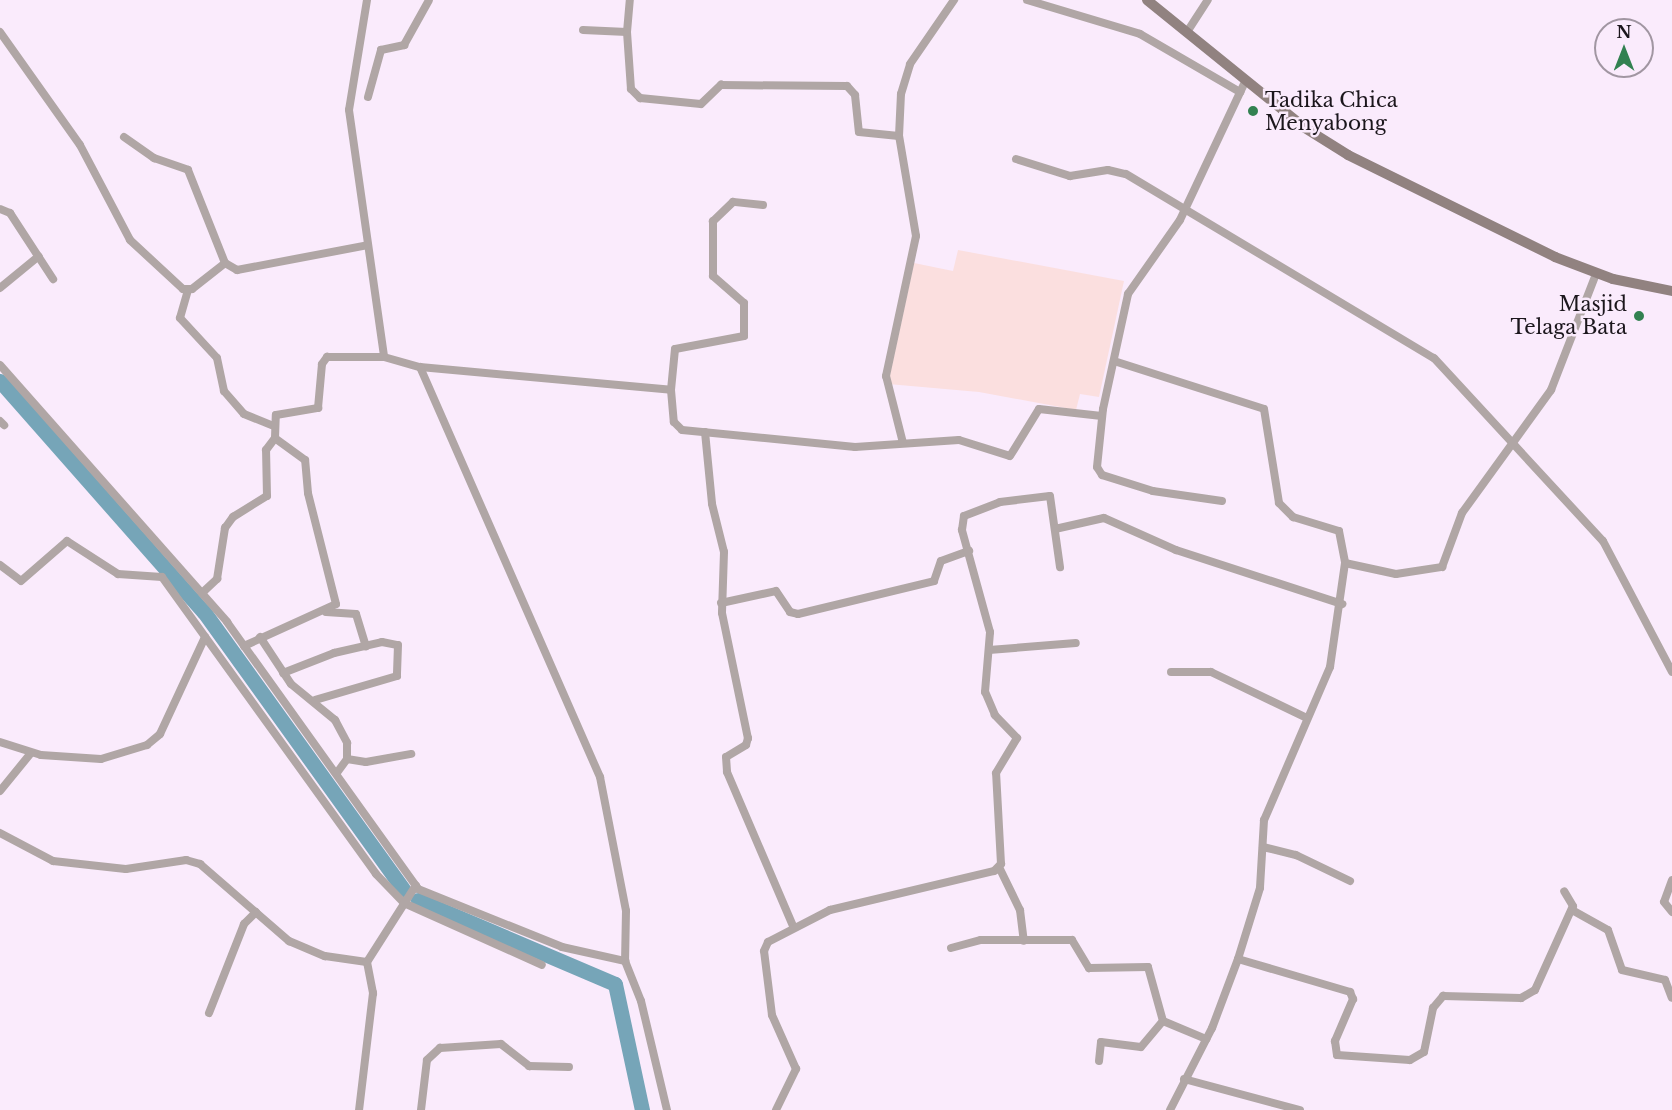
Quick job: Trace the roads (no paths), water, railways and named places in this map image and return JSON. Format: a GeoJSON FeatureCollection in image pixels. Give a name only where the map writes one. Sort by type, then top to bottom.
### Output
{"type":"FeatureCollection","features":[{"type":"Feature","properties":{"kind":"street"},"geometry":{"type":"LineString","coordinates":[[367,0],[348,94],[384,357]]}},
{"type":"Feature","properties":{"kind":"street"},"geometry":{"type":"LineString","coordinates":[[368,97],[381,50],[404,45],[429,0]]}},
{"type":"Feature","properties":{"kind":"street"},"geometry":{"type":"LineString","coordinates":[[630,0],[627,32],[632,89],[640,98],[701,104],[721,85],[847,86],[855,95],[859,132],[899,136]]}},
{"type":"Feature","properties":{"kind":"street"},"geometry":{"type":"LineString","coordinates":[[903,443],[886,376],[916,236],[899,136],[904,79],[925,38],[954,0]]}},
{"type":"Feature","properties":{"kind":"street"},"geometry":{"type":"LineString","coordinates":[[1027,0],[1140,34],[1240,92]]}},
{"type":"Feature","properties":{"kind":"street"},"geometry":{"type":"LineString","coordinates":[[1147,0],[1305,128],[1358,160],[1596,274],[1672,291]]}},
{"type":"Feature","properties":{"kind":"street"},"geometry":{"type":"LineString","coordinates":[[1187,32],[1208,0]]}},
{"type":"Feature","properties":{"kind":"street"},"geometry":{"type":"LineString","coordinates":[[583,30],[627,32]]}},
{"type":"Feature","properties":{"kind":"street"},"geometry":{"type":"LineString","coordinates":[[0,32],[80,145],[130,240],[188,290]]}},
{"type":"Feature","properties":{"kind":"street"},"geometry":{"type":"LineString","coordinates":[[1222,501],[1164,494],[1102,476],[1097,467],[1102,416],[1128,294],[1186,207],[1246,80]]}},
{"type":"Feature","properties":{"kind":"street"},"geometry":{"type":"LineString","coordinates":[[124,137],[154,158],[188,170],[225,263],[237,270],[368,245]]}},
{"type":"Feature","properties":{"kind":"street"},"geometry":{"type":"LineString","coordinates":[[1016,159],[1070,176],[1116,171],[1186,207],[1434,358],[1604,542],[1672,672]]}},
{"type":"Feature","properties":{"kind":"street"},"geometry":{"type":"LineString","coordinates":[[763,205],[733,202],[712,227],[713,276],[744,303],[744,336],[675,349],[671,390],[676,427],[855,447],[959,440],[1010,456],[1039,409],[1102,416]]}},
{"type":"Feature","properties":{"kind":"street"},"geometry":{"type":"LineString","coordinates":[[0,209],[10,213],[53,279]]}},
{"type":"Feature","properties":{"kind":"street"},"geometry":{"type":"LineString","coordinates":[[0,288],[39,256]]}},
{"type":"Feature","properties":{"kind":"street"},"geometry":{"type":"LineString","coordinates":[[225,263],[188,290],[180,318],[217,358],[224,391],[244,414],[273,426]]}},
{"type":"Feature","properties":{"kind":"street"},"geometry":{"type":"LineString","coordinates":[[1345,563],[1396,574],[1442,567],[1462,513],[1551,390],[1596,274]]}},
{"type":"Feature","properties":{"kind":"street"},"geometry":{"type":"LineString","coordinates":[[202,593],[217,579],[225,528],[233,517],[267,496],[267,450],[275,438],[273,426],[276,415],[318,408],[322,364],[327,357],[384,357],[420,367],[671,390]]}},
{"type":"Feature","properties":{"kind":"street"},"geometry":{"type":"LineString","coordinates":[[1114,361],[1264,409],[1279,503],[1293,517],[1339,531],[1345,563],[1342,604],[1329,667],[1264,820],[1260,888],[1238,959],[1206,1039],[1170,1110]]}},
{"type":"Feature","properties":{"kind":"street"},"geometry":{"type":"LineString","coordinates":[[0,365],[202,593],[244,646],[416,885],[562,947],[625,961]]}},
{"type":"Feature","properties":{"kind":"street"},"geometry":{"type":"LineString","coordinates":[[420,367],[600,777],[626,911],[625,961],[640,1001],[667,1110]]}},
{"type":"Feature","properties":{"kind":"street"},"geometry":{"type":"LineString","coordinates":[[705,432],[712,504],[724,552],[721,603],[748,738],[746,746],[726,757],[727,772],[793,926]]}},
{"type":"Feature","properties":{"kind":"street"},"geometry":{"type":"LineString","coordinates":[[244,646],[260,637],[326,612],[336,604],[336,593],[311,507],[305,460],[275,438]]}},
{"type":"Feature","properties":{"kind":"street"},"geometry":{"type":"LineString","coordinates":[[1024,940],[1020,910],[999,867],[996,773],[1017,738],[995,715],[985,692],[983,667],[989,650],[990,632],[969,551],[964,516],[990,504],[1050,496],[1060,567]]}},
{"type":"Feature","properties":{"kind":"street"},"geometry":{"type":"LineString","coordinates":[[1055,529],[1104,518],[1176,550],[1342,604]]}},
{"type":"Feature","properties":{"kind":"street"},"geometry":{"type":"LineString","coordinates":[[0,565],[21,581],[69,541],[118,574],[162,577],[376,874],[404,903],[542,965]]}},
{"type":"Feature","properties":{"kind":"street"},"geometry":{"type":"LineString","coordinates":[[721,603],[776,591],[790,612],[810,611],[933,581],[941,561],[969,551]]}},
{"type":"Feature","properties":{"kind":"street"},"geometry":{"type":"LineString","coordinates":[[326,612],[356,614],[366,646]]}},
{"type":"Feature","properties":{"kind":"street"},"geometry":{"type":"LineString","coordinates":[[0,742],[31,753],[101,759],[147,745],[160,734],[205,637]]}},
{"type":"Feature","properties":{"kind":"street"},"geometry":{"type":"LineString","coordinates":[[260,637],[283,674],[315,700],[343,735],[347,759],[337,773]]}},
{"type":"Feature","properties":{"kind":"street"},"geometry":{"type":"LineString","coordinates":[[989,650],[1076,643]]}},
{"type":"Feature","properties":{"kind":"street"},"geometry":{"type":"LineString","coordinates":[[283,674],[366,646],[399,645],[401,672],[315,700]]}},
{"type":"Feature","properties":{"kind":"street"},"geometry":{"type":"LineString","coordinates":[[1171,672],[1211,672],[1307,718]]}},
{"type":"Feature","properties":{"kind":"street"},"geometry":{"type":"LineString","coordinates":[[0,791],[31,753]]}},
{"type":"Feature","properties":{"kind":"street"},"geometry":{"type":"LineString","coordinates":[[347,759],[366,762],[411,754]]}},
{"type":"Feature","properties":{"kind":"street"},"geometry":{"type":"LineString","coordinates":[[0,832],[53,861],[126,869],[186,861],[200,864],[289,941],[326,956],[367,962]]}},
{"type":"Feature","properties":{"kind":"street"},"geometry":{"type":"LineString","coordinates":[[1263,847],[1296,855],[1350,880]]}},
{"type":"Feature","properties":{"kind":"street"},"geometry":{"type":"LineString","coordinates":[[776,1110],[796,1069],[772,1015],[764,951],[793,926],[830,910],[999,867]]}},
{"type":"Feature","properties":{"kind":"street"},"geometry":{"type":"LineString","coordinates":[[1672,880],[1664,902],[1672,912]]}},
{"type":"Feature","properties":{"kind":"street"},"geometry":{"type":"LineString","coordinates":[[359,1110],[373,993],[367,962],[416,885]]}},
{"type":"Feature","properties":{"kind":"street"},"geometry":{"type":"LineString","coordinates":[[1564,891],[1572,910],[1608,930],[1622,970],[1657,977],[1670,985],[1672,998]]}},
{"type":"Feature","properties":{"kind":"street"},"geometry":{"type":"LineString","coordinates":[[1238,959],[1350,992],[1353,999],[1335,1041],[1337,1055],[1410,1060],[1424,1052],[1433,1008],[1443,996],[1521,998],[1535,990],[1572,910]]}},
{"type":"Feature","properties":{"kind":"street"},"geometry":{"type":"LineString","coordinates":[[209,1013],[244,924],[256,912]]}},
{"type":"Feature","properties":{"kind":"street"},"geometry":{"type":"LineString","coordinates":[[951,948],[981,940],[1072,940],[1089,968],[1148,967],[1163,1021]]}},
{"type":"Feature","properties":{"kind":"street"},"geometry":{"type":"LineString","coordinates":[[1163,1021],[1206,1039]]}},
{"type":"Feature","properties":{"kind":"street"},"geometry":{"type":"LineString","coordinates":[[1099,1061],[1101,1042],[1141,1047],[1163,1021]]}},
{"type":"Feature","properties":{"kind":"street"},"geometry":{"type":"LineString","coordinates":[[421,1110],[427,1060],[440,1048],[501,1044],[529,1066],[569,1066]]}},
{"type":"Feature","properties":{"kind":"street"},"geometry":{"type":"LineString","coordinates":[[1184,1079],[1300,1110]]}},
{"type":"Feature","properties":{"kind":"waterway"},"geometry":{"type":"LineString","coordinates":[[0,381],[204,612],[403,889]]}},
{"type":"Feature","properties":{"kind":"waterway"},"geometry":{"type":"LineString","coordinates":[[418,900],[615,984],[642,1110]]}},
{"type":"Feature","properties":{"kind":"place","name":"Tadika Chica Menyabong"},"geometry":{"type":"Point","coordinates":[1253,111]}},
{"type":"Feature","properties":{"kind":"place","name":"Masjid Telaga Bata"},"geometry":{"type":"Point","coordinates":[1639,316]}}]}
